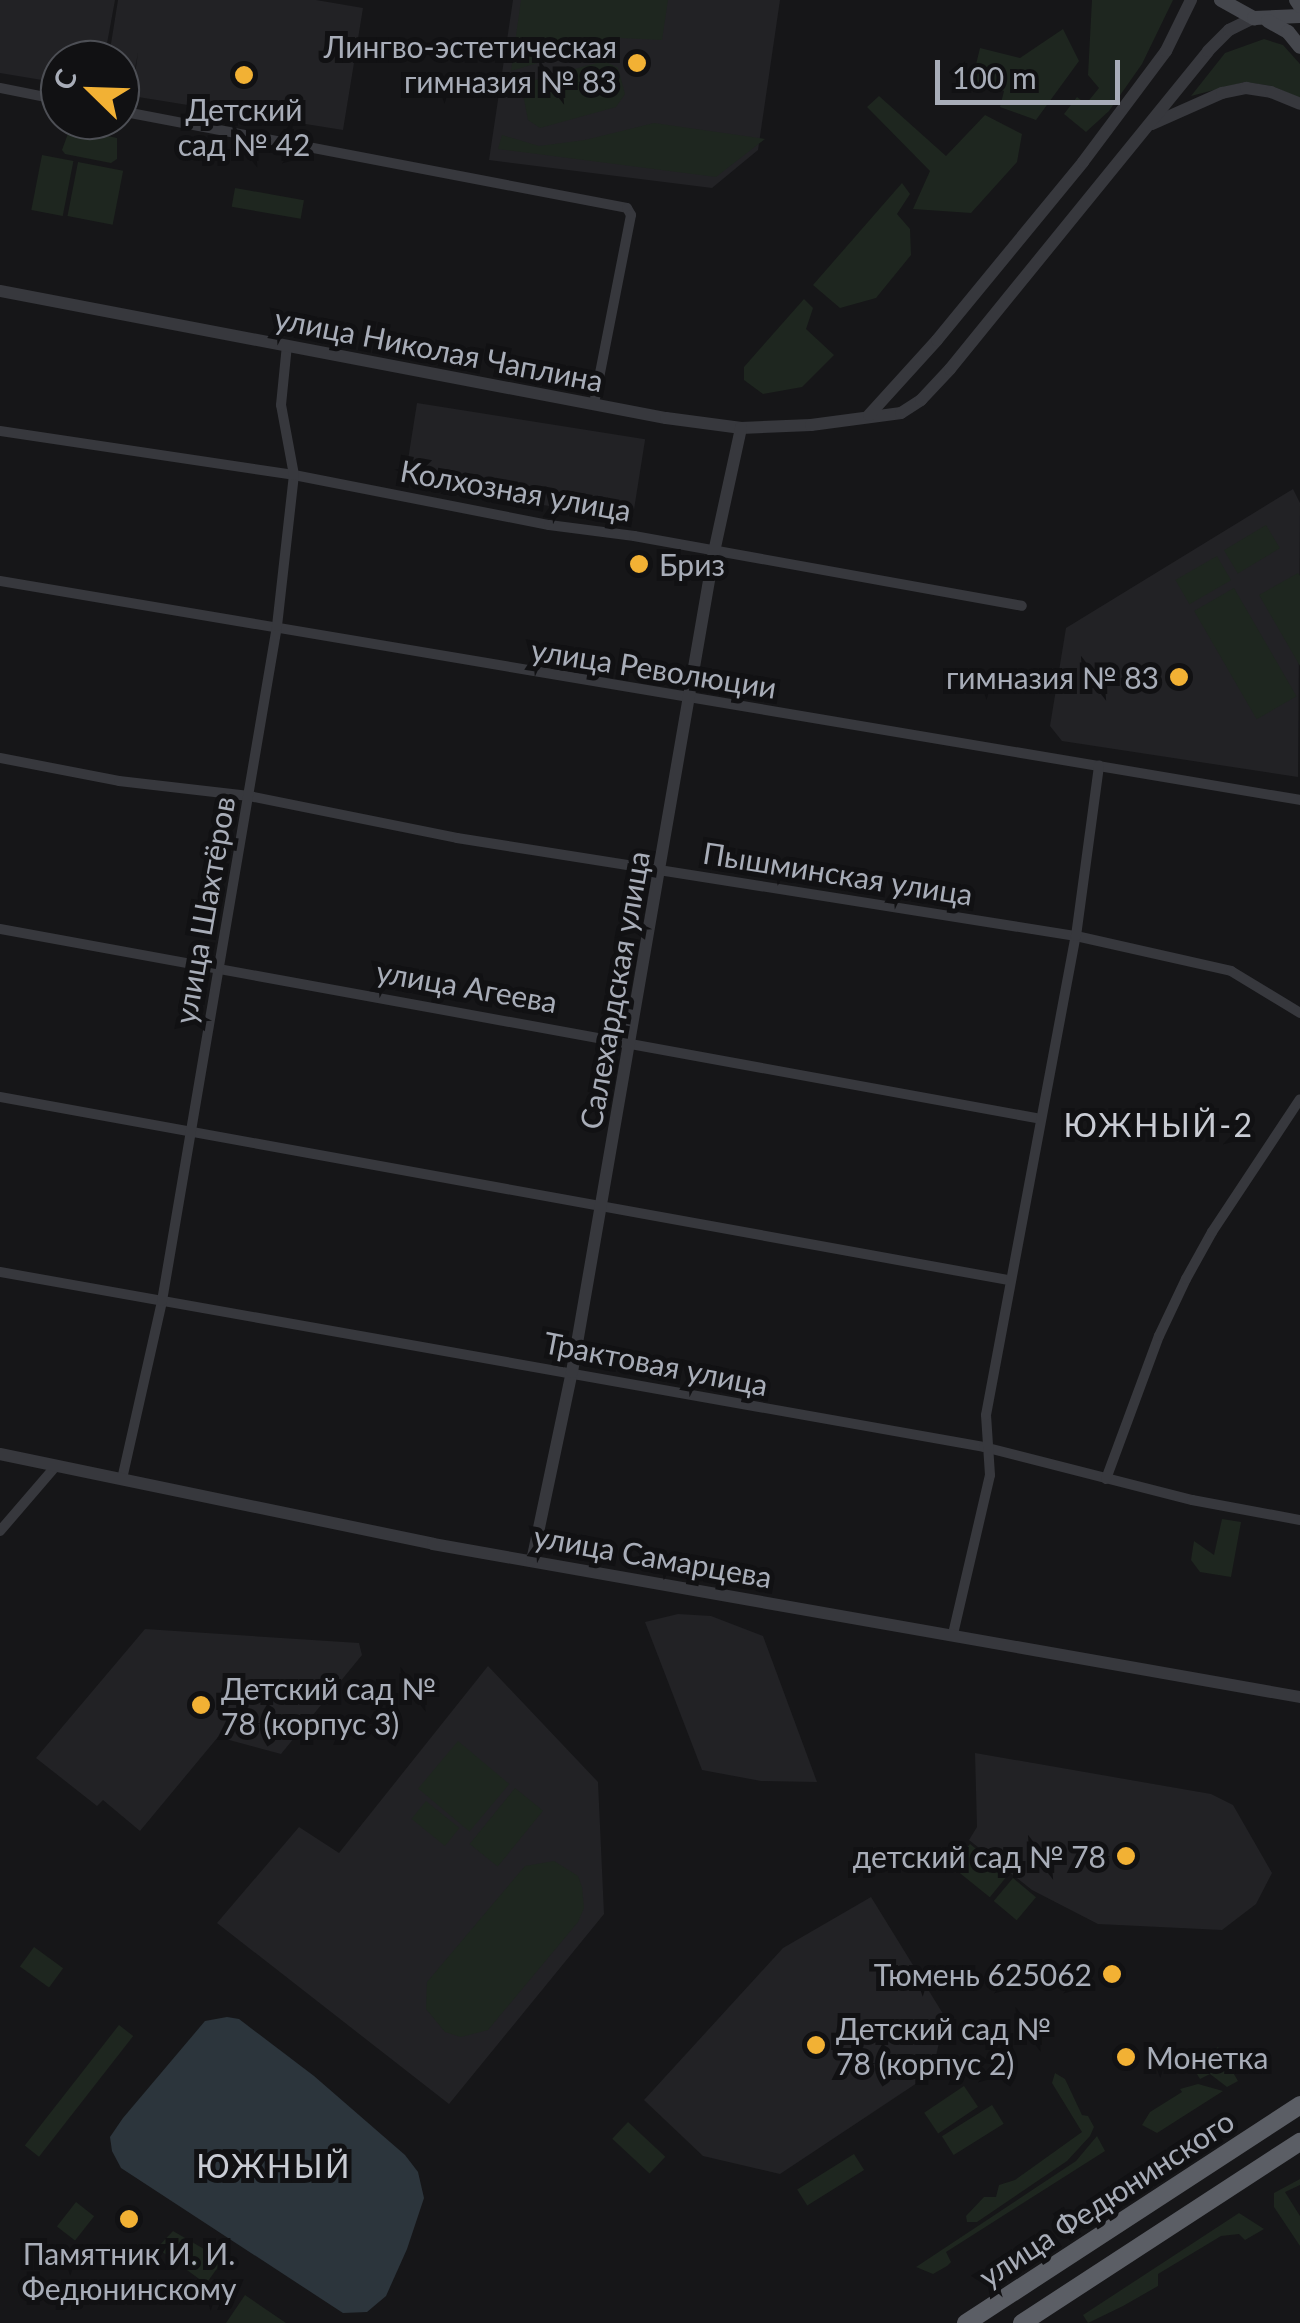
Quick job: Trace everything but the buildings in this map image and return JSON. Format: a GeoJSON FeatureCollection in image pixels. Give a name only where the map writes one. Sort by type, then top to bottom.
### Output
{"type":"FeatureCollection","features":[{"type":"Feature","properties":{"kind":"highway","name":"улица Федюнинского"},"geometry":{"type":"LineString","coordinates":[[966,2323],[1300,2103]]}},
{"type":"Feature","properties":{"kind":"highway","name":"улица Федюнинского"},"geometry":{"type":"LineString","coordinates":[[1022,2323],[1296,2146]]}},
{"type":"Feature","properties":{"kind":"main road"},"geometry":{"type":"LineString","coordinates":[[1221,0],[1288,32],[1300,47]]}},
{"type":"Feature","properties":{"kind":"main road"},"geometry":{"type":"LineString","coordinates":[[1261,20],[1300,16]]}},
{"type":"Feature","properties":{"kind":"street"},"geometry":{"type":"LineString","coordinates":[[870,415],[937,340],[1104,134],[1178,31],[1191,0]]}},
{"type":"Feature","properties":{"kind":"street","name":"улица Николая Чаплина"},"geometry":{"type":"LineString","coordinates":[[0,290],[594,404],[741,428],[811,426],[901,413],[930,392],[1208,51],[1230,30],[1261,20]]}},
{"type":"Feature","properties":{"kind":"street"},"geometry":{"type":"LineString","coordinates":[[0,88],[40,96]]}},
{"type":"Feature","properties":{"kind":"street"},"geometry":{"type":"LineString","coordinates":[[1146,128],[1222,93],[1246,88],[1271,92],[1300,104]]}},
{"type":"Feature","properties":{"kind":"street"},"geometry":{"type":"LineString","coordinates":[[140,115],[627,208],[631,215],[594,404]]}},
{"type":"Feature","properties":{"kind":"street","name":"улица Шахтёров"},"geometry":{"type":"LineString","coordinates":[[122,1480],[162,1300],[277,626],[294,475],[281,405],[287,345]]}},
{"type":"Feature","properties":{"kind":"street","name":"Салехардская улица"},"geometry":{"type":"LineString","coordinates":[[532,1561],[572,1372],[662,870],[714,552],[741,428]]}},
{"type":"Feature","properties":{"kind":"street","name":"Колхозная улица"},"geometry":{"type":"LineString","coordinates":[[0,431],[294,475],[1022,606]]}},
{"type":"Feature","properties":{"kind":"street","name":"улица Революции"},"geometry":{"type":"LineString","coordinates":[[0,581],[277,626],[430,657],[1300,800]]}},
{"type":"Feature","properties":{"kind":"street","name":"Пышминская улица"},"geometry":{"type":"LineString","coordinates":[[0,758],[118,780],[249,796],[402,828],[1076,936],[1231,971],[1300,1013]]}},
{"type":"Feature","properties":{"kind":"street"},"geometry":{"type":"LineString","coordinates":[[953,1634],[990,1475],[991,1460],[984,1448],[1008,1280],[1076,936],[1099,766]]}},
{"type":"Feature","properties":{"kind":"street","name":"улица Агеева"},"geometry":{"type":"LineString","coordinates":[[0,929],[221,966],[1041,1118]]}},
{"type":"Feature","properties":{"kind":"street"},"geometry":{"type":"LineString","coordinates":[[0,1097],[1008,1280]]}},
{"type":"Feature","properties":{"kind":"street"},"geometry":{"type":"LineString","coordinates":[[1106,1479],[1159,1336],[1186,1279],[1212,1232],[1300,1099]]}},
{"type":"Feature","properties":{"kind":"street","name":"Трактовая улица"},"geometry":{"type":"LineString","coordinates":[[0,1272],[984,1448],[1254,1514],[1300,1520]]}},
{"type":"Feature","properties":{"kind":"street","name":"улица Самарцева"},"geometry":{"type":"LineString","coordinates":[[0,1454],[532,1561],[1300,1698]]}},
{"type":"Feature","properties":{"kind":"street"},"geometry":{"type":"LineString","coordinates":[[0,1531],[56,1466]]}},
{"type":"Feature","properties":{"kind":"shaded area","name":"Детский сад № 42"},"geometry":{"type":"Polygon","coordinates":[[[0,0],[115,0],[108,40],[40,40],[40,80],[0,73],[0,0]]]}},
{"type":"Feature","properties":{"kind":"shaded area","name":"Детский сад № 42"},"geometry":{"type":"Polygon","coordinates":[[[118,0],[316,0],[363,8],[343,130],[140,97],[140,40],[112,40],[118,0]]]}},
{"type":"Feature","properties":{"kind":"shaded area","name":"Лингво-эстетическая гимназия № 83"},"geometry":{"type":"Polygon","coordinates":[[[513,0],[780,0],[758,150],[712,188],[489,160],[513,0]]]}},
{"type":"Feature","properties":{"kind":"shaded area"},"geometry":{"type":"Polygon","coordinates":[[[521,0],[668,0],[662,40],[620,38],[511,71],[521,0]]]}},
{"type":"Feature","properties":{"kind":"shaded area"},"geometry":{"type":"Polygon","coordinates":[[[1092,0],[1173,0],[1142,64],[1109,111],[1086,132],[1064,114],[1077,97],[1086,104],[1099,88],[1088,75],[1092,0]]]}},
{"type":"Feature","properties":{"kind":"shaded area"},"geometry":{"type":"Polygon","coordinates":[[[1063,29],[1079,61],[1036,120],[1000,107],[1004,91],[972,81],[980,48],[1020,58],[1063,29]]]}},
{"type":"Feature","properties":{"kind":"shaded area"},"geometry":{"type":"Polygon","coordinates":[[[1264,39],[1283,45],[1300,64],[1300,98],[1272,86],[1245,82],[1191,96],[1225,53],[1264,39]]]}},
{"type":"Feature","properties":{"kind":"shaded area"},"geometry":{"type":"Polygon","coordinates":[[[604,61],[618,68],[625,94],[616,107],[540,128],[528,120],[523,94],[531,81],[604,61]]]}},
{"type":"Feature","properties":{"kind":"shaded area"},"geometry":{"type":"Polygon","coordinates":[[[879,96],[946,156],[985,115],[1022,134],[1017,162],[971,213],[913,209],[930,171],[867,107],[879,96]]]}},
{"type":"Feature","properties":{"kind":"shaded area"},"geometry":{"type":"Polygon","coordinates":[[[654,123],[765,139],[716,177],[498,149],[502,135],[539,146],[585,140],[654,123]]]}},
{"type":"Feature","properties":{"kind":"shaded area"},"geometry":{"type":"Polygon","coordinates":[[[66,140],[117,140],[117,159],[111,163],[65,154],[62,150],[66,140]]]}},
{"type":"Feature","properties":{"kind":"shaded area"},"geometry":{"type":"Polygon","coordinates":[[[42,155],[73,161],[63,216],[31,210],[42,155]]]}},
{"type":"Feature","properties":{"kind":"shaded area"},"geometry":{"type":"Polygon","coordinates":[[[78,162],[123,171],[113,225],[68,216],[78,162]]]}},
{"type":"Feature","properties":{"kind":"shaded area"},"geometry":{"type":"Polygon","coordinates":[[[902,183],[910,194],[897,214],[910,229],[911,255],[876,298],[840,308],[813,285],[902,183]]]}},
{"type":"Feature","properties":{"kind":"shaded area"},"geometry":{"type":"Polygon","coordinates":[[[235,188],[304,200],[301,219],[232,207],[235,188]]]}},
{"type":"Feature","properties":{"kind":"shaded area"},"geometry":{"type":"Polygon","coordinates":[[[804,299],[813,308],[806,329],[834,355],[802,387],[763,394],[744,380],[744,367],[804,299]]]}},
{"type":"Feature","properties":{"kind":"shaded area"},"geometry":{"type":"Polygon","coordinates":[[[417,403],[645,439],[632,519],[404,483],[417,403]]]}},
{"type":"Feature","properties":{"kind":"shaded area","name":"гимназия № 83"},"geometry":{"type":"Polygon","coordinates":[[[1293,489],[1300,503],[1298,777],[1062,741],[1050,726],[1066,628],[1293,489]]]}},
{"type":"Feature","properties":{"kind":"shaded area"},"geometry":{"type":"Polygon","coordinates":[[[1266,525],[1280,548],[1238,573],[1224,550],[1266,525]]]}},
{"type":"Feature","properties":{"kind":"shaded area"},"geometry":{"type":"Polygon","coordinates":[[[1217,556],[1231,580],[1189,604],[1175,580],[1217,556]]]}},
{"type":"Feature","properties":{"kind":"shaded area"},"geometry":{"type":"Polygon","coordinates":[[[1298,573],[1300,576],[1300,666],[1259,595],[1298,573]]]}},
{"type":"Feature","properties":{"kind":"shaded area"},"geometry":{"type":"Polygon","coordinates":[[[1234,588],[1296,696],[1257,719],[1194,611],[1234,588]]]}},
{"type":"Feature","properties":{"kind":"shaded area"},"geometry":{"type":"Polygon","coordinates":[[[1222,1519],[1241,1522],[1231,1577],[1200,1572],[1191,1560],[1194,1541],[1214,1555],[1222,1519]]]}},
{"type":"Feature","properties":{"kind":"shaded area"},"geometry":{"type":"Polygon","coordinates":[[[678,1614],[711,1616],[763,1636],[817,1782],[761,1781],[702,1770],[645,1622],[678,1614]]]}},
{"type":"Feature","properties":{"kind":"shaded area","name":"Детский сад № 78 (корпус 3)"},"geometry":{"type":"Polygon","coordinates":[[[145,1629],[359,1643],[362,1655],[281,1754],[218,1737],[140,1831],[103,1800],[97,1806],[36,1758],[145,1629]]]}},
{"type":"Feature","properties":{"kind":"shaded area"},"geometry":{"type":"Polygon","coordinates":[[[488,1666],[598,1782],[604,1914],[449,2104],[217,1923],[299,1827],[339,1853],[488,1666]]]}},
{"type":"Feature","properties":{"kind":"shaded area"},"geometry":{"type":"Polygon","coordinates":[[[458,1741],[509,1784],[469,1832],[418,1788],[458,1741]]]}},
{"type":"Feature","properties":{"kind":"shaded area","name":"детский сад № 78"},"geometry":{"type":"Polygon","coordinates":[[[975,1753],[1211,1794],[1233,1805],[1272,1873],[1256,1904],[1222,1930],[1098,1924],[1032,1890],[969,1840],[977,1827],[975,1753]]]}},
{"type":"Feature","properties":{"kind":"shaded area"},"geometry":{"type":"Polygon","coordinates":[[[515,1788],[543,1811],[498,1867],[470,1844],[515,1788]]]}},
{"type":"Feature","properties":{"kind":"shaded area"},"geometry":{"type":"Polygon","coordinates":[[[426,1801],[459,1828],[445,1846],[412,1819],[426,1801]]]}},
{"type":"Feature","properties":{"kind":"shaded area"},"geometry":{"type":"Polygon","coordinates":[[[970,1844],[1008,1875],[990,1897],[952,1867],[970,1844]]]}},
{"type":"Feature","properties":{"kind":"shaded area"},"geometry":{"type":"Polygon","coordinates":[[[554,1861],[578,1876],[584,1908],[578,1922],[488,2030],[461,2037],[445,2032],[426,2009],[427,1982],[525,1866],[554,1861]]]}},
{"type":"Feature","properties":{"kind":"shaded area"},"geometry":{"type":"Polygon","coordinates":[[[1013,1878],[1036,1897],[1017,1920],[994,1901],[1013,1878]]]}},
{"type":"Feature","properties":{"kind":"shaded area","name":"Детский сад № 78 (корпус 2)"},"geometry":{"type":"Polygon","coordinates":[[[871,1897],[945,2017],[932,2073],[780,2174],[703,2156],[644,2100],[783,1948],[871,1897]]]}},
{"type":"Feature","properties":{"kind":"shaded area"},"geometry":{"type":"Polygon","coordinates":[[[34,1947],[63,1968],[49,1988],[20,1966],[34,1947]]]}},
{"type":"Feature","properties":{"kind":"shaded area"},"geometry":{"type":"Polygon","coordinates":[[[239,2019],[314,2076],[405,2155],[418,2172],[424,2198],[407,2249],[386,2296],[367,2312],[343,2313],[121,2168],[112,2151],[110,2137],[123,2118],[205,2021],[239,2019]]]}},
{"type":"Feature","properties":{"kind":"shaded area"},"geometry":{"type":"Polygon","coordinates":[[[119,2025],[133,2036],[39,2157],[25,2146],[119,2025]]]}},
{"type":"Feature","properties":{"kind":"shaded area"},"geometry":{"type":"Polygon","coordinates":[[[1218,2047],[1238,2081],[1227,2087],[1210,2074],[1200,2079],[1191,2064],[1218,2047]]]}},
{"type":"Feature","properties":{"kind":"shaded area"},"geometry":{"type":"Polygon","coordinates":[[[1055,2073],[1065,2079],[1082,2115],[1088,2116],[1094,2127],[1090,2136],[1067,2161],[977,2222],[967,2222],[966,2216],[984,2197],[996,2197],[999,2185],[1015,2180],[1082,2132],[1052,2083],[1055,2073]]]}},
{"type":"Feature","properties":{"kind":"shaded area"},"geometry":{"type":"Polygon","coordinates":[[[1198,2084],[1223,2091],[1157,2133],[1142,2125],[1150,2112],[1182,2092],[1180,2089],[1198,2084]]]}},
{"type":"Feature","properties":{"kind":"shaded area"},"geometry":{"type":"Polygon","coordinates":[[[964,2086],[978,2107],[938,2134],[924,2113],[964,2086]]]}},
{"type":"Feature","properties":{"kind":"shaded area"},"geometry":{"type":"Polygon","coordinates":[[[992,2105],[1004,2124],[954,2155],[942,2136],[992,2105]]]}},
{"type":"Feature","properties":{"kind":"shaded area"},"geometry":{"type":"Polygon","coordinates":[[[628,2122],[665,2157],[650,2174],[612,2139],[628,2122]]]}},
{"type":"Feature","properties":{"kind":"shaded area"},"geometry":{"type":"Polygon","coordinates":[[[1097,2136],[1105,2151],[946,2252],[951,2262],[947,2266],[933,2274],[916,2267],[1076,2161],[1097,2136]]]}},
{"type":"Feature","properties":{"kind":"shaded area"},"geometry":{"type":"Polygon","coordinates":[[[854,2154],[864,2170],[807,2206],[797,2190],[854,2154]]]}},
{"type":"Feature","properties":{"kind":"shaded area"},"geometry":{"type":"Polygon","coordinates":[[[1300,2179],[1300,2185],[1285,2192],[1300,2216],[1300,2246],[1274,2207],[1274,2193],[1300,2179]]]}},
{"type":"Feature","properties":{"kind":"shaded area"},"geometry":{"type":"Polygon","coordinates":[[[76,2202],[94,2216],[75,2241],[57,2226],[76,2202]]]}},
{"type":"Feature","properties":{"kind":"shaded area"},"geometry":{"type":"Polygon","coordinates":[[[1239,2213],[1264,2229],[1245,2240],[1239,2234],[1221,2236],[1158,2274],[1158,2286],[1088,2323],[1083,2315],[1239,2213]]]}},
{"type":"Feature","properties":{"kind":"shaded area"},"geometry":{"type":"Polygon","coordinates":[[[173,2231],[223,2260],[206,2284],[157,2248],[173,2231]]]}},
{"type":"Feature","properties":{"kind":"shaded area"},"geometry":{"type":"Polygon","coordinates":[[[245,2295],[286,2323],[226,2323],[245,2295]]]}},
{"type":"Feature","properties":{"kind":"place","name":"Лингво-эстетическая гимназия № 83"},"geometry":{"type":"Point","coordinates":[637,63]}},
{"type":"Feature","properties":{"kind":"place","name":"Детский сад № 42"},"geometry":{"type":"Point","coordinates":[244,75]}},
{"type":"Feature","properties":{"kind":"place","name":"Бриз"},"geometry":{"type":"Point","coordinates":[639,564]}},
{"type":"Feature","properties":{"kind":"place","name":"гимназия № 83"},"geometry":{"type":"Point","coordinates":[1179,677]}},
{"type":"Feature","properties":{"kind":"place","name":"Детский сад № 78 (корпус 3)"},"geometry":{"type":"Point","coordinates":[201,1705]}},
{"type":"Feature","properties":{"kind":"place","name":"детский сад № 78"},"geometry":{"type":"Point","coordinates":[1126,1856]}},
{"type":"Feature","properties":{"kind":"place","name":"Тюмень 625062"},"geometry":{"type":"Point","coordinates":[1112,1974]}},
{"type":"Feature","properties":{"kind":"place","name":"Детский сад № 78 (корпус 2)"},"geometry":{"type":"Point","coordinates":[816,2045]}},
{"type":"Feature","properties":{"kind":"place","name":"Монетка"},"geometry":{"type":"Point","coordinates":[1126,2057]}},
{"type":"Feature","properties":{"kind":"place","name":"Памятник И. И. Федюнинскому"},"geometry":{"type":"Point","coordinates":[129,2219]}},
{"type":"Feature","properties":{"kind":"district","name":"ЮЖНЫЙ-2"},"geometry":{"type":"Point","coordinates":[1159,1125]}},
{"type":"Feature","properties":{"kind":"district","name":"ЮЖНЫЙ"},"geometry":{"type":"Point","coordinates":[274,2166]}}]}
